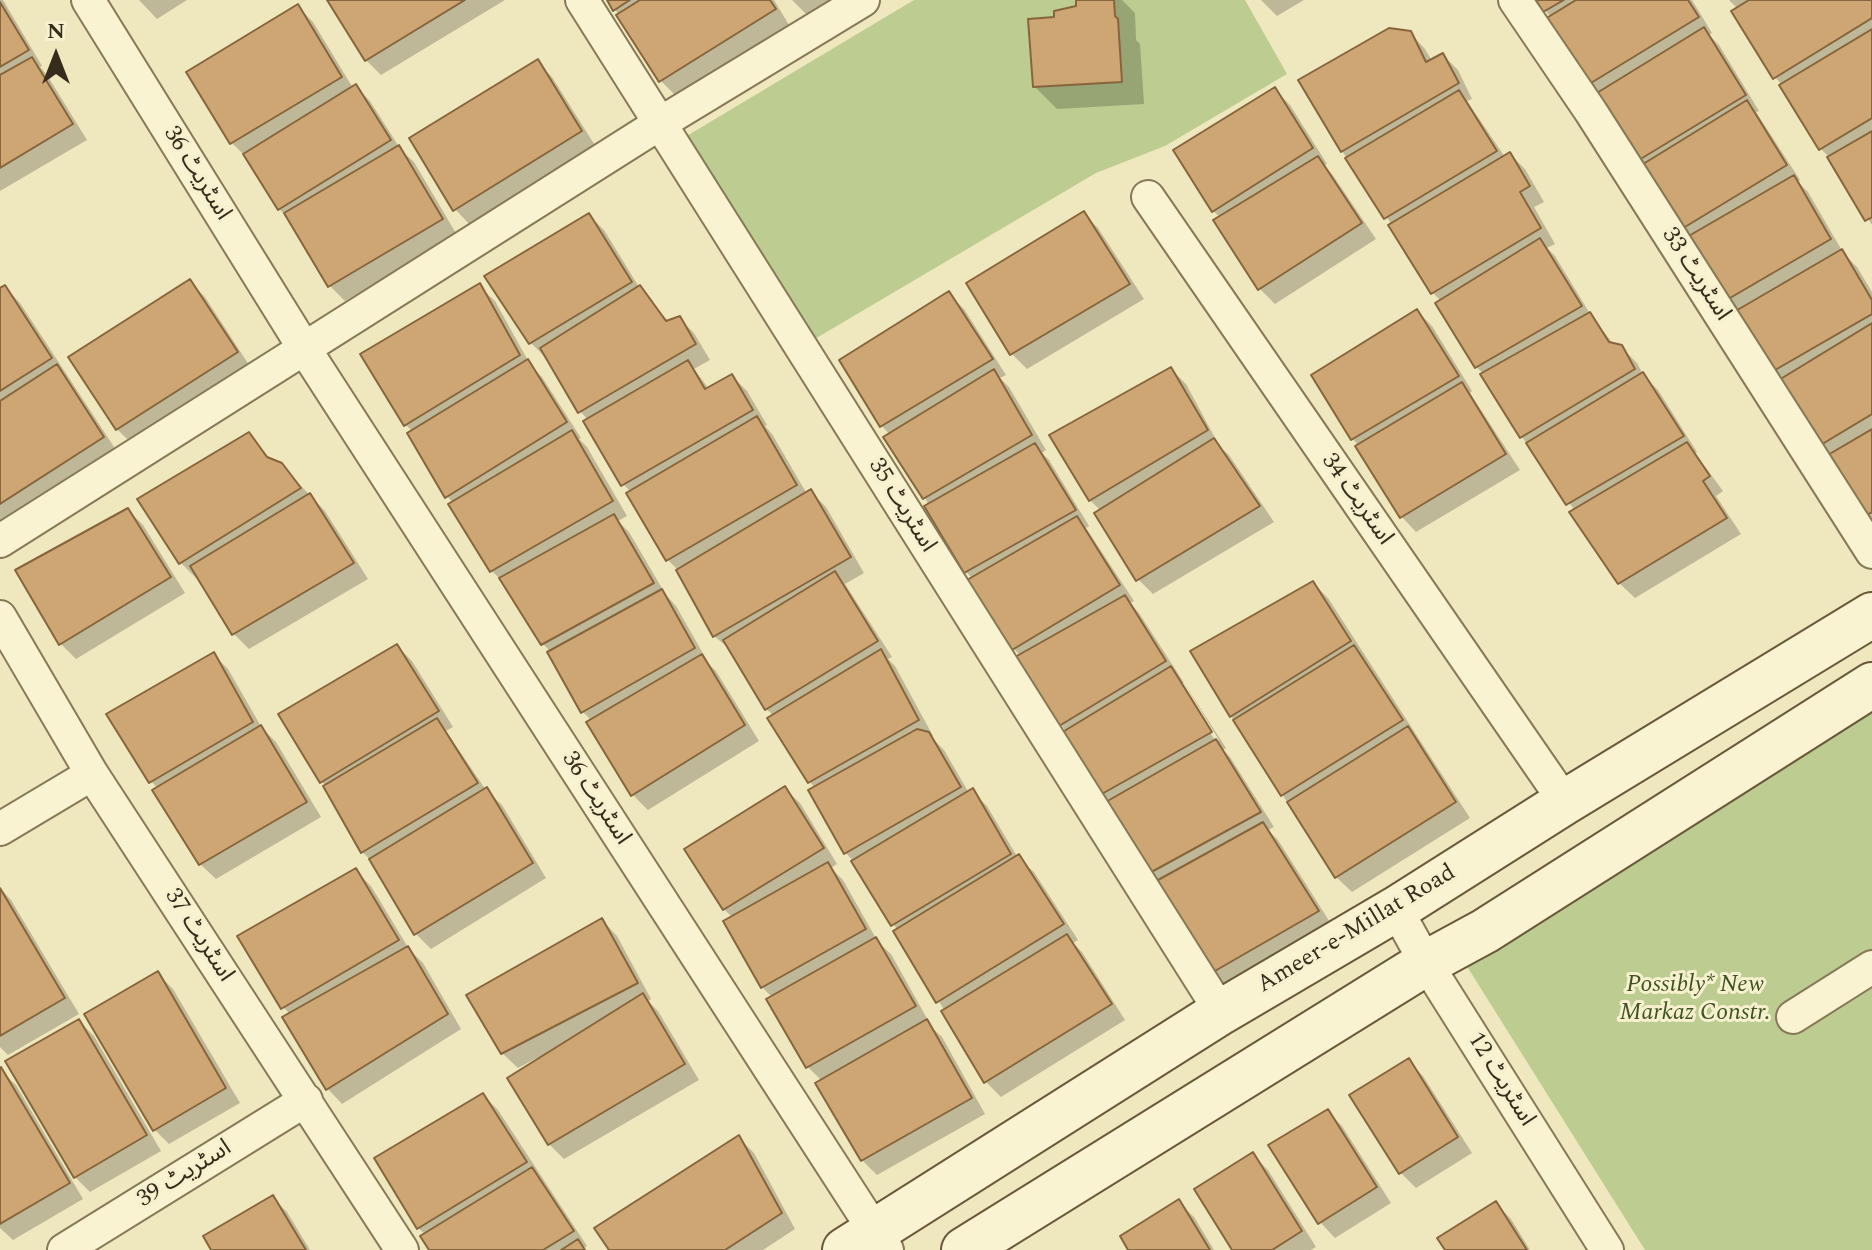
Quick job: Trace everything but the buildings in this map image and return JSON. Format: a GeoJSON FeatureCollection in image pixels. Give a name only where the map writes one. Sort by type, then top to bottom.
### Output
{"type":"FeatureCollection","features":[{"type":"Feature","properties":{"kind":"main road","name":"Ameer-e-Millat Road"},"geometry":{"type":"LineString","coordinates":[[869,1244],[1221,1012],[1396,909],[1872,615]]}},
{"type":"Feature","properties":{"kind":"main road"},"geometry":{"type":"LineString","coordinates":[[964,1250],[1426,963],[1485,931],[1872,685]]}},
{"type":"Feature","properties":{"kind":"street","name":"اسٹریٹ 36"},"geometry":{"type":"LineString","coordinates":[[88,0],[869,1244]]}},
{"type":"Feature","properties":{"kind":"street","name":"اسٹریٹ 35"},"geometry":{"type":"LineString","coordinates":[[582,0],[1221,1012]]}},
{"type":"Feature","properties":{"kind":"street"},"geometry":{"type":"LineString","coordinates":[[0,541],[659,124],[863,0]]}},
{"type":"Feature","properties":{"kind":"street","name":"اسٹریٹ 33"},"geometry":{"type":"LineString","coordinates":[[1515,0],[1591,112],[1872,552]]}},
{"type":"Feature","properties":{"kind":"street","name":"اسٹریٹ 34"},"geometry":{"type":"LineString","coordinates":[[1148,197],[1565,802]]}},
{"type":"Feature","properties":{"kind":"street","name":"اسٹریٹ 37"},"geometry":{"type":"LineString","coordinates":[[0,617],[92,774],[402,1250]]}},
{"type":"Feature","properties":{"kind":"street"},"geometry":{"type":"LineString","coordinates":[[0,829],[92,774]]}},
{"type":"Feature","properties":{"kind":"street","name":"اسٹریٹ 12"},"geometry":{"type":"LineString","coordinates":[[1396,909],[1426,963],[1607,1250]]}},
{"type":"Feature","properties":{"kind":"street"},"geometry":{"type":"LineString","coordinates":[[1793,1017],[1872,967]]}},
{"type":"Feature","properties":{"kind":"street","name":"اسٹریٹ 39"},"geometry":{"type":"LineString","coordinates":[[64,1250],[306,1100]]}},
{"type":"Feature","properties":{"kind":"green space"},"geometry":{"type":"Polygon","coordinates":[[[914,0],[1245,0],[1287,74],[1165,146],[1096,173],[813,340],[680,140],[914,0]]]}},
{"type":"Feature","properties":{"kind":"green space","name":"Possibly* New Markaz Constr."},"geometry":{"type":"Polygon","coordinates":[[[1872,690],[1872,1250],[1645,1250],[1451,941],[1872,690]]]}}]}
